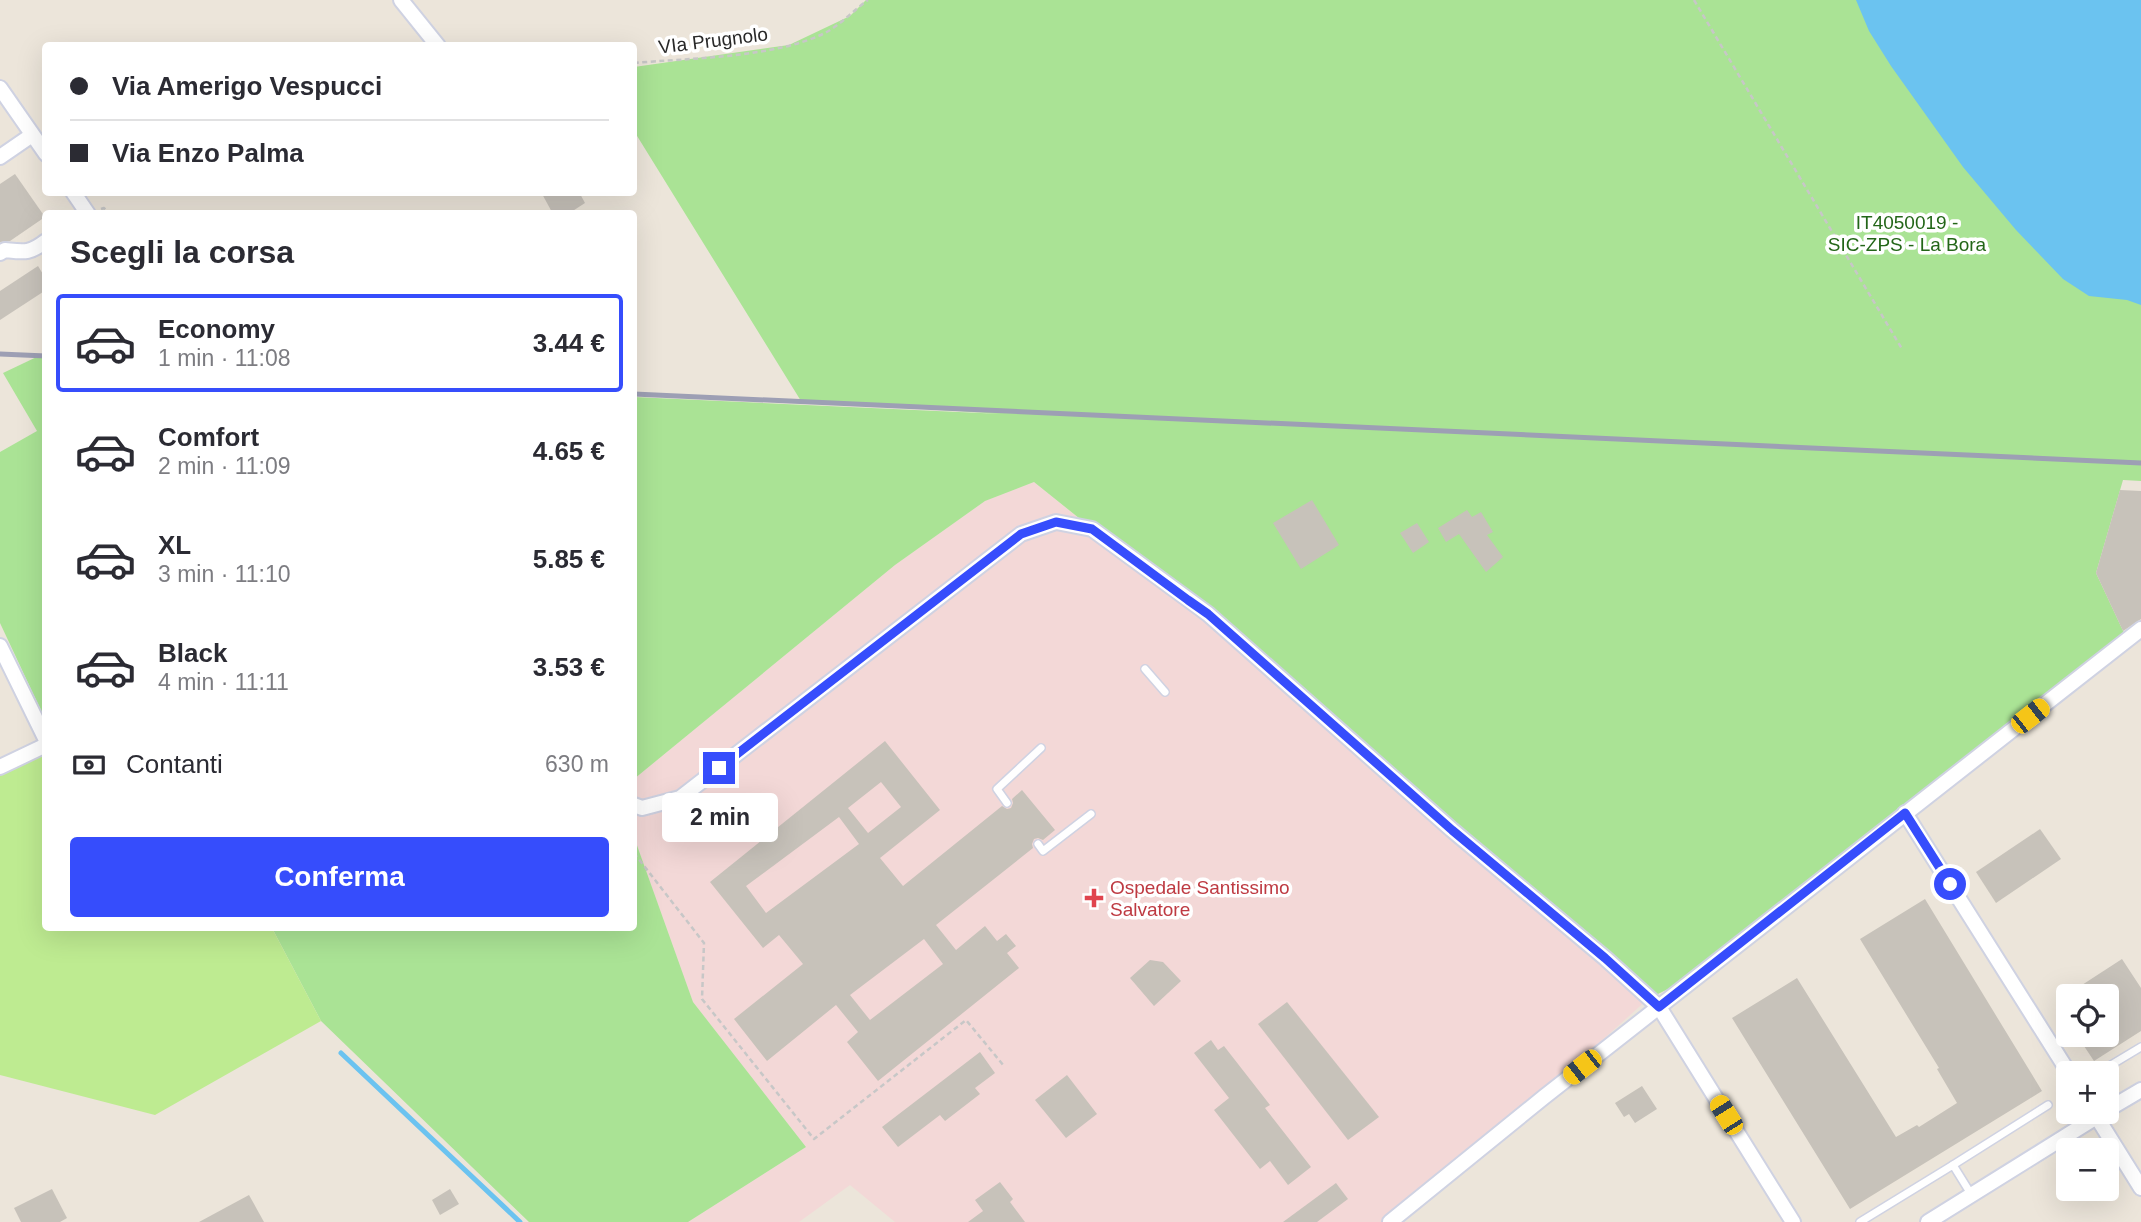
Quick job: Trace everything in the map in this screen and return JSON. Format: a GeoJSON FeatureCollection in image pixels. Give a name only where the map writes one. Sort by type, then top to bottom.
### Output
{"type":"FeatureCollection","features":[{"type":"Feature","properties":{"kind":"street"},"geometry":{"type":"LineString","coordinates":[[401,0],[435,42]]}},
{"type":"Feature","properties":{"kind":"street"},"geometry":{"type":"LineString","coordinates":[[0,88],[42,148]]}},
{"type":"Feature","properties":{"kind":"street"},"geometry":{"type":"LineString","coordinates":[[0,157],[32,135]]}},
{"type":"Feature","properties":{"kind":"street"},"geometry":{"type":"LineString","coordinates":[[0,253],[5,250],[33,251],[42,244]]}},
{"type":"Feature","properties":{"kind":"street"},"geometry":{"type":"LineString","coordinates":[[637,806],[642,808],[680,798],[1021,534],[1056,522],[1092,529],[1208,614],[1452,830],[1605,958],[1659,1007],[1793,1222]]}},
{"type":"Feature","properties":{"kind":"street"},"geometry":{"type":"LineString","coordinates":[[1390,1222],[1905,813],[2139,636]]}},
{"type":"Feature","properties":{"kind":"street"},"geometry":{"type":"LineString","coordinates":[[0,646],[42,734]]}},
{"type":"Feature","properties":{"kind":"street"},"geometry":{"type":"LineString","coordinates":[[0,767],[42,744]]}},
{"type":"Feature","properties":{"kind":"street"},"geometry":{"type":"LineString","coordinates":[[1905,813],[2061,1061]]}},
{"type":"Feature","properties":{"kind":"street"},"geometry":{"type":"LineString","coordinates":[[2119,1102],[2141,1090]]}},
{"type":"Feature","properties":{"kind":"street"},"geometry":{"type":"LineString","coordinates":[[1928,1222],[2082,1124]]}},
{"type":"Feature","properties":{"kind":"street"},"geometry":{"type":"LineString","coordinates":[[2107,1124],[2141,1188]]}},
{"type":"Feature","properties":{"kind":"lane"},"geometry":{"type":"LineString","coordinates":[[1145,669],[1165,692]]}},
{"type":"Feature","properties":{"kind":"lane"},"geometry":{"type":"LineString","coordinates":[[1007,803],[997,789],[1041,748]]}},
{"type":"Feature","properties":{"kind":"lane"},"geometry":{"type":"LineString","coordinates":[[1038,844],[1043,851],[1091,814]]}},
{"type":"Feature","properties":{"kind":"lane"},"geometry":{"type":"LineString","coordinates":[[2119,1061],[2141,1047]]}},
{"type":"Feature","properties":{"kind":"lane"},"geometry":{"type":"LineString","coordinates":[[1860,1222],[2048,1105]]}},
{"type":"Feature","properties":{"kind":"lane"},"geometry":{"type":"LineString","coordinates":[[1953,1165],[1972,1195]]}},
{"type":"Feature","properties":{"kind":"path","name":"VIa Prugnolo"},"geometry":{"type":"LineString","coordinates":[[637,63],[751,53],[795,43],[825,32],[868,0]]}},
{"type":"Feature","properties":{"kind":"path"},"geometry":{"type":"LineString","coordinates":[[1694,0],[1902,349]]}},
{"type":"Feature","properties":{"kind":"path"},"geometry":{"type":"LineString","coordinates":[[637,857],[704,943],[702,999],[814,1139],[966,1020],[1004,1066]]}},
{"type":"Feature","properties":{"kind":"shaded area","name":"Ospedale Santissimo Salvatore"},"geometry":{"type":"Polygon","coordinates":[[[1034,482],[1092,529],[1208,614],[1648,999],[1451,1176],[1390,1222],[895,1222],[850,1185],[799,1222],[688,1222],[806,1147],[693,1002],[637,845],[637,777],[895,565],[985,501],[1034,482]]]}},
{"type":"Feature","properties":{"kind":"green space","name":"IT4050019 - SIC-ZPS - La Bora"},"geometry":{"type":"Polygon","coordinates":[[[866,0],[2141,0],[2141,481],[2123,480],[2096,573],[2124,633],[1907,808],[1672,987],[1648,999],[1296,692],[1034,482],[985,501],[895,565],[637,777],[637,397],[1002,414],[801,401],[637,136],[637,67],[789,45],[850,16],[866,0]]]}},
{"type":"Feature","properties":{"kind":"green space"},"geometry":{"type":"Polygon","coordinates":[[[42,354],[42,713],[0,623],[0,452],[37,431],[3,373],[42,354]]]}},
{"type":"Feature","properties":{"kind":"green space"},"geometry":{"type":"Polygon","coordinates":[[[42,739],[42,931],[274,931],[321,1021],[155,1115],[0,1075],[0,760],[42,739]]]}},
{"type":"Feature","properties":{"kind":"green space"},"geometry":{"type":"Polygon","coordinates":[[[637,845],[693,1002],[806,1147],[688,1222],[529,1222],[321,1021],[274,931],[637,931],[637,845]]]}},
{"type":"Feature","properties":{"kind":"water"},"geometry":{"type":"Polygon","coordinates":[[[1856,0],[2141,0],[2141,305],[2127,300],[2089,296],[2063,279],[2016,230],[1963,167],[1891,66],[1869,31],[1856,0]]]}},
{"type":"Feature","properties":{"kind":"building"},"geometry":{"type":"Polygon","coordinates":[[[15,174],[42,213],[42,219],[10,241],[0,242],[0,184],[15,174]]]}},
{"type":"Feature","properties":{"kind":"building"},"geometry":{"type":"Polygon","coordinates":[[[543,196],[581,196],[585,203],[574,210],[551,210],[543,196]]]}},
{"type":"Feature","properties":{"kind":"building"},"geometry":{"type":"Polygon","coordinates":[[[38,266],[42,272],[42,293],[0,320],[0,291],[38,266]]]}},
{"type":"Feature","properties":{"kind":"building"},"geometry":{"type":"Polygon","coordinates":[[[2120,490],[2141,491],[2141,619],[2123,631],[2096,573],[2120,490]]]}},
{"type":"Feature","properties":{"kind":"building"},"geometry":{"type":"Polygon","coordinates":[[[1312,500],[1339,545],[1301,569],[1273,523],[1312,500]]]}},
{"type":"Feature","properties":{"kind":"building"},"geometry":{"type":"Polygon","coordinates":[[[1467,510],[1472,517],[1481,512],[1493,532],[1487,535],[1503,557],[1486,572],[1459,534],[1446,542],[1438,528],[1467,510]]]}},
{"type":"Feature","properties":{"kind":"building"},"geometry":{"type":"Polygon","coordinates":[[[1417,523],[1429,542],[1413,553],[1400,533],[1417,523]]]}},
{"type":"Feature","properties":{"kind":"building"},"geometry":{"type":"Polygon","coordinates":[[[885,741],[940,810],[880,858],[903,886],[1002,806],[1011,808],[1012,799],[1022,790],[1055,830],[1043,840],[1034,839],[1033,848],[936,925],[956,950],[985,926],[997,941],[1006,934],[1016,946],[1007,953],[1019,968],[878,1081],[847,1042],[858,1032],[836,1005],[767,1061],[734,1019],[803,964],[779,935],[763,948],[710,882],[885,741]],[[881,782],[848,808],[868,833],[901,807],[881,782]],[[839,817],[746,886],[766,913],[859,844],[839,817]],[[924,939],[850,995],[870,1020],[943,964],[924,939]]]}},
{"type":"Feature","properties":{"kind":"building"},"geometry":{"type":"Polygon","coordinates":[[[2040,829],[2061,859],[1996,903],[1976,872],[2040,829]]]}},
{"type":"Feature","properties":{"kind":"building"},"geometry":{"type":"Polygon","coordinates":[[[1925,899],[2042,1091],[1850,1209],[1732,1018],[1797,978],[1896,1137],[1917,1125],[1919,1127],[1957,1103],[1937,1069],[1939,1068],[1860,939],[1925,899]]]}},
{"type":"Feature","properties":{"kind":"building"},"geometry":{"type":"Polygon","coordinates":[[[2122,959],[2141,988],[2141,1031],[2119,1045],[2119,984],[2083,984],[2122,959]]]}},
{"type":"Feature","properties":{"kind":"building"},"geometry":{"type":"Polygon","coordinates":[[[1150,960],[1163,962],[1181,981],[1154,1006],[1130,978],[1150,960]]]}},
{"type":"Feature","properties":{"kind":"building"},"geometry":{"type":"Polygon","coordinates":[[[1287,1002],[1379,1117],[1348,1140],[1258,1024],[1287,1002]]]}},
{"type":"Feature","properties":{"kind":"building"},"geometry":{"type":"Polygon","coordinates":[[[1211,1040],[1218,1050],[1224,1046],[1270,1105],[1265,1108],[1311,1167],[1288,1185],[1270,1161],[1260,1169],[1214,1110],[1229,1098],[1194,1053],[1211,1040]]]}},
{"type":"Feature","properties":{"kind":"building"},"geometry":{"type":"Polygon","coordinates":[[[2085,1047],[2116,1047],[2094,1061],[2085,1047]]]}},
{"type":"Feature","properties":{"kind":"building"},"geometry":{"type":"Polygon","coordinates":[[[980,1052],[995,1073],[975,1088],[980,1094],[945,1121],[940,1115],[898,1147],[882,1127],[980,1052]]]}},
{"type":"Feature","properties":{"kind":"building"},"geometry":{"type":"Polygon","coordinates":[[[1067,1075],[1097,1114],[1066,1138],[1035,1100],[1067,1075]]]}},
{"type":"Feature","properties":{"kind":"building"},"geometry":{"type":"Polygon","coordinates":[[[1642,1086],[1657,1109],[1635,1123],[1629,1114],[1624,1117],[1615,1103],[1642,1086]]]}},
{"type":"Feature","properties":{"kind":"building"},"geometry":{"type":"Polygon","coordinates":[[[1000,1182],[1013,1199],[1010,1202],[1025,1222],[968,1222],[983,1211],[975,1200],[1000,1182]]]}},
{"type":"Feature","properties":{"kind":"building"},"geometry":{"type":"Polygon","coordinates":[[[1336,1183],[1348,1199],[1317,1222],[1283,1222],[1336,1183]]]}},
{"type":"Feature","properties":{"kind":"building"},"geometry":{"type":"Polygon","coordinates":[[[52,1189],[67,1218],[60,1222],[21,1222],[14,1208],[52,1189]]]}},
{"type":"Feature","properties":{"kind":"building"},"geometry":{"type":"Polygon","coordinates":[[[450,1189],[459,1204],[440,1215],[432,1200],[450,1189]]]}},
{"type":"Feature","properties":{"kind":"building"},"geometry":{"type":"Polygon","coordinates":[[[249,1195],[264,1222],[199,1222],[249,1195]]]}},
{"type":"Feature","properties":{"kind":"waterway"},"geometry":{"type":"LineString","coordinates":[[341,1053],[520,1222]]}},
{"type":"Feature","properties":{"kind":"railway"},"geometry":{"type":"LineString","coordinates":[[0,354],[42,356]]}},
{"type":"Feature","properties":{"kind":"railway"},"geometry":{"type":"LineString","coordinates":[[637,394],[2141,463]]}},
{"type":"Feature","properties":{"kind":"place","name":"Ospedale Santissimo Salvatore"},"geometry":{"type":"Point","coordinates":[1094,898]}},
{"type":"Feature","properties":{"kind":"route"},"geometry":{"type":"LineString","coordinates":[[719,768],[1021,534],[1056,522],[1092,529],[1208,614],[1452,830],[1605,958],[1659,1007],[1905,813],[1950,884]]}}]}
